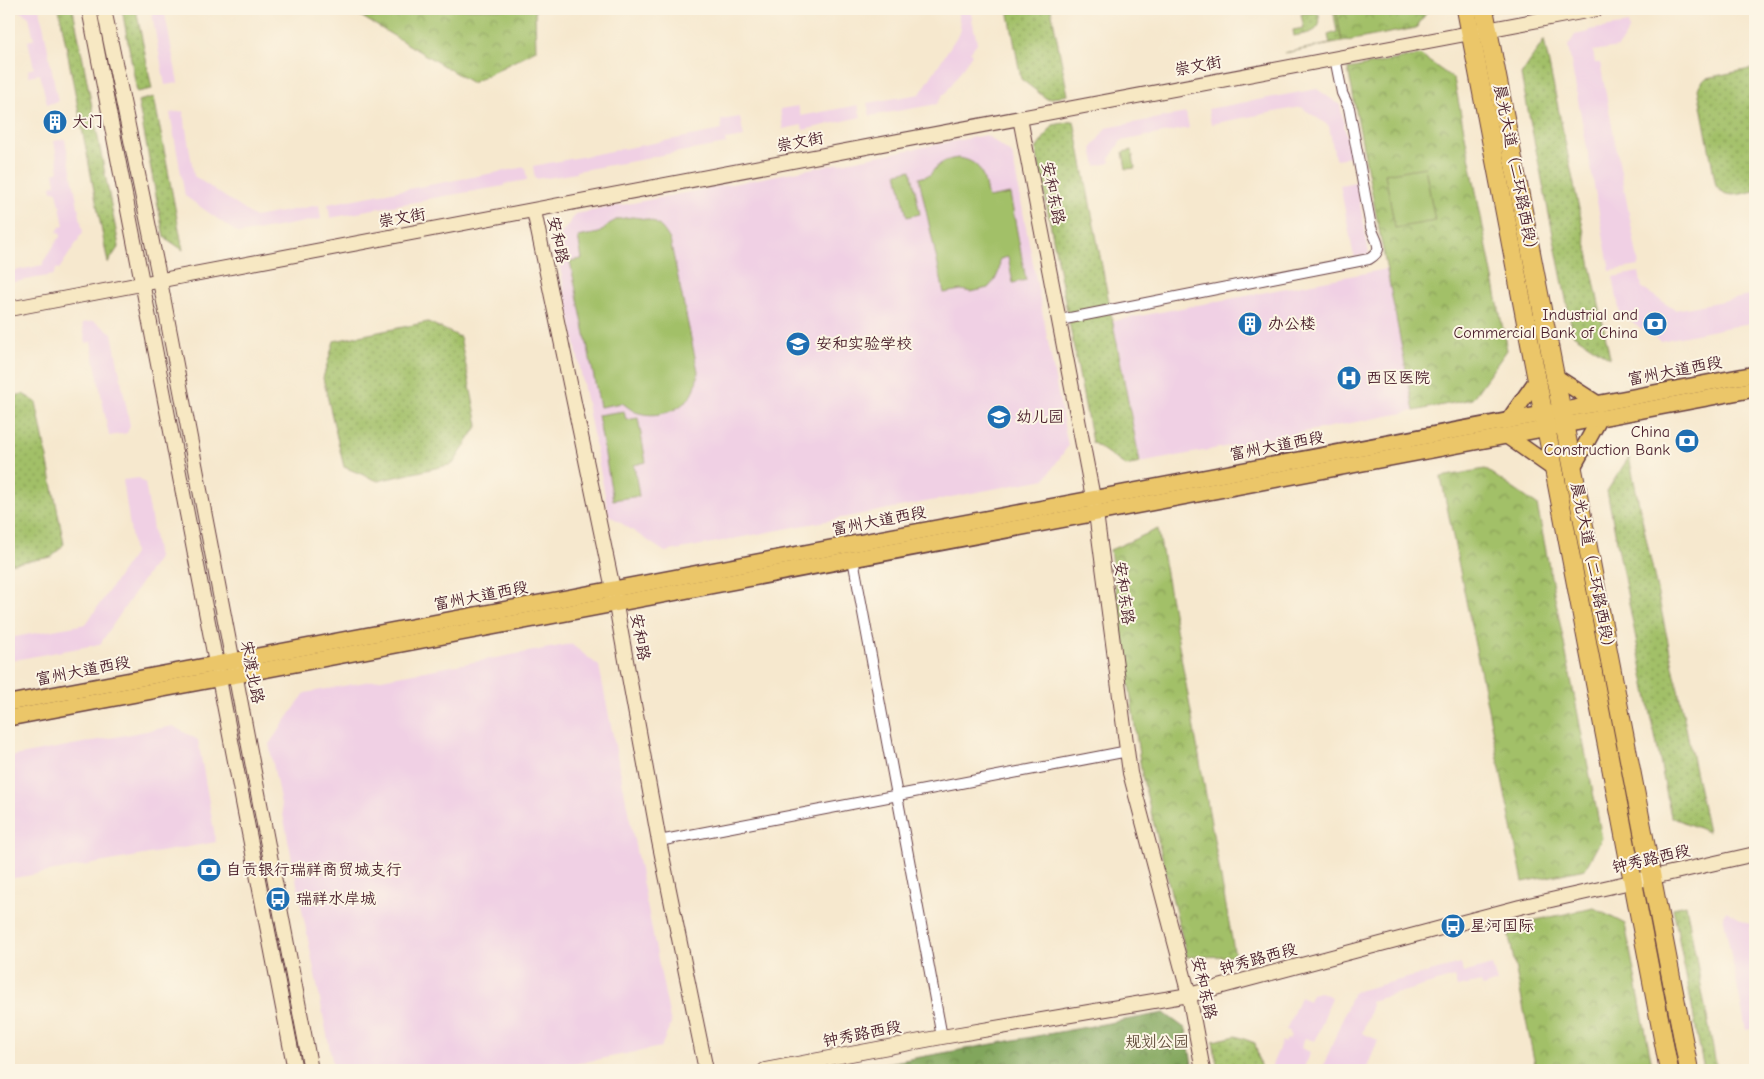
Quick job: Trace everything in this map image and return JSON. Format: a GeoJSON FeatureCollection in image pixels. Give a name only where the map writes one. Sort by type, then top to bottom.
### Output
{"type":"FeatureCollection","features":[{"type":"Feature","properties":{"kind":"highway","name":"晨光大道（二环路西段）"},"geometry":{"type":"LineString","coordinates":[[1466,9],[1669,1070]]}},
{"type":"Feature","properties":{"kind":"highway","name":"晨光大道（二环路西段）"},"geometry":{"type":"LineString","coordinates":[[1484,9],[1689,1070]]}},
{"type":"Feature","properties":{"kind":"main road","name":"富州大道西段"},"geometry":{"type":"LineString","coordinates":[[615,596],[853,559],[1094,506],[1508,421],[1545,421],[1599,411],[1755,374]]}},
{"type":"Feature","properties":{"kind":"main road"},"geometry":{"type":"LineString","coordinates":[[1556,377],[1599,411],[1573,467]]}},
{"type":"Feature","properties":{"kind":"main road"},"geometry":{"type":"LineString","coordinates":[[1508,421],[1537,380]]}},
{"type":"Feature","properties":{"kind":"main road","name":"富州大道西段"},"geometry":{"type":"LineString","coordinates":[[1599,411],[1755,389]]}},
{"type":"Feature","properties":{"kind":"main road","name":"富州大道西段"},"geometry":{"type":"LineString","coordinates":[[9,703],[218,671],[1094,506],[1507,436],[1545,421]]}},
{"type":"Feature","properties":{"kind":"main road"},"geometry":{"type":"LineString","coordinates":[[1507,436],[1554,469]]}},
{"type":"Feature","properties":{"kind":"main road","name":"富州大道西段"},"geometry":{"type":"LineString","coordinates":[[9,718],[218,671]]}},
{"type":"Feature","properties":{"kind":"street","name":"宋渡北路"},"geometry":{"type":"LineString","coordinates":[[89,9],[144,284],[295,1070]]}},
{"type":"Feature","properties":{"kind":"street","name":"宋渡北路"},"geometry":{"type":"LineString","coordinates":[[104,9],[160,281],[311,1070]]}},
{"type":"Feature","properties":{"kind":"street","name":"崇文街"},"geometry":{"type":"LineString","coordinates":[[9,309],[1597,9]]}},
{"type":"Feature","properties":{"kind":"street"},"geometry":{"type":"LineString","coordinates":[[1060,320],[1369,259],[1374,256],[1378,250],[1378,242],[1372,227],[1349,108],[1342,93],[1335,58]]}},
{"type":"Feature","properties":{"kind":"street","name":"安和东路"},"geometry":{"type":"LineString","coordinates":[[1020,118],[1094,506],[1130,773],[1189,995],[1203,1070]]}},
{"type":"Feature","properties":{"kind":"street","name":"安和路"},"geometry":{"type":"LineString","coordinates":[[534,211],[615,596],[659,841],[706,1070]]}},
{"type":"Feature","properties":{"kind":"street"},"geometry":{"type":"LineString","coordinates":[[853,559],[942,1037]]}},
{"type":"Feature","properties":{"kind":"street"},"geometry":{"type":"LineString","coordinates":[[659,841],[1128,751]]}},
{"type":"Feature","properties":{"kind":"street","name":"钟秀路西段"},"geometry":{"type":"LineString","coordinates":[[765,1070],[942,1037],[1189,995],[1520,907],[1755,854]]}},
{"type":"Feature","properties":{"kind":"shaded area"},"geometry":{"type":"Polygon","coordinates":[[[17,9],[40,9],[58,102],[47,104],[40,74],[29,76],[28,70],[34,68],[28,41],[34,39],[29,17],[17,9]]]}},
{"type":"Feature","properties":{"kind":"shaded area"},"geometry":{"type":"Polygon","coordinates":[[[151,9],[164,9],[178,83],[165,85],[151,9]]]}},
{"type":"Feature","properties":{"kind":"shaded area"},"geometry":{"type":"Polygon","coordinates":[[[957,9],[970,9],[977,43],[970,52],[972,54],[937,104],[870,116],[867,103],[920,94],[961,30],[957,9]]]}},
{"type":"Feature","properties":{"kind":"shaded area"},"geometry":{"type":"Polygon","coordinates":[[[1628,24],[1629,30],[1618,47],[1593,51],[1595,63],[1600,63],[1639,266],[1610,271],[1568,46],[1575,35],[1589,32],[1589,30],[1628,24]]]}},
{"type":"Feature","properties":{"kind":"shaded area"},"geometry":{"type":"Polygon","coordinates":[[[1317,89],[1340,105],[1351,157],[1335,159],[1329,126],[1301,107],[1211,124],[1208,109],[1317,89]]]}},
{"type":"Feature","properties":{"kind":"shaded area"},"geometry":{"type":"Polygon","coordinates":[[[858,105],[861,117],[803,130],[802,125],[783,129],[780,109],[798,106],[801,116],[858,105]]]}},
{"type":"Feature","properties":{"kind":"shaded area"},"geometry":{"type":"Polygon","coordinates":[[[183,111],[194,176],[255,217],[319,205],[321,219],[239,234],[185,196],[170,113],[183,111]]]}},
{"type":"Feature","properties":{"kind":"shaded area"},"geometry":{"type":"Polygon","coordinates":[[[1186,113],[1189,128],[1121,141],[1110,158],[1110,163],[1096,166],[1092,148],[1106,128],[1186,113]]]}},
{"type":"Feature","properties":{"kind":"shaded area"},"geometry":{"type":"Polygon","coordinates":[[[740,117],[744,137],[725,140],[726,144],[535,179],[533,166],[722,130],[721,120],[740,117]]]}},
{"type":"Feature","properties":{"kind":"shaded area","name":"安和实验学校"},"geometry":{"type":"Polygon","coordinates":[[[986,135],[1012,154],[1068,446],[1045,479],[665,552],[609,515],[555,242],[576,214],[986,135]]]}},
{"type":"Feature","properties":{"kind":"shaded area"},"geometry":{"type":"Polygon","coordinates":[[[65,139],[83,232],[53,275],[9,283],[9,272],[43,265],[43,262],[61,235],[57,232],[60,227],[64,226],[57,191],[52,191],[51,186],[56,184],[54,173],[59,171],[54,141],[65,139]]]}},
{"type":"Feature","properties":{"kind":"shaded area"},"geometry":{"type":"Polygon","coordinates":[[[525,167],[527,180],[504,184],[504,186],[330,218],[328,204],[525,167]]]}},
{"type":"Feature","properties":{"kind":"shaded area"},"geometry":{"type":"Polygon","coordinates":[[[1356,182],[1369,254],[1354,257],[1340,185],[1356,182]]]}},
{"type":"Feature","properties":{"kind":"shaded area"},"geometry":{"type":"Polygon","coordinates":[[[1387,269],[1414,411],[1140,463],[1113,321],[1387,269]]]}},
{"type":"Feature","properties":{"kind":"shaded area"},"geometry":{"type":"Polygon","coordinates":[[[1639,272],[1642,288],[1675,310],[1755,295],[1755,322],[1660,341],[1620,314],[1613,277],[1639,272]]]}},
{"type":"Feature","properties":{"kind":"shaded area"},"geometry":{"type":"Polygon","coordinates":[[[94,321],[112,333],[130,426],[127,433],[109,436],[91,342],[86,343],[82,323],[94,321]]]}},
{"type":"Feature","properties":{"kind":"shaded area"},"geometry":{"type":"Polygon","coordinates":[[[139,478],[145,483],[158,558],[100,644],[9,661],[9,638],[86,624],[134,554],[123,480],[139,478]]]}},
{"type":"Feature","properties":{"kind":"shaded area"},"geometry":{"type":"Polygon","coordinates":[[[571,644],[599,666],[671,1024],[661,1047],[544,1070],[334,1070],[269,744],[305,693],[571,644]]]}},
{"type":"Feature","properties":{"kind":"shaded area"},"geometry":{"type":"Polygon","coordinates":[[[173,726],[198,740],[216,842],[9,879],[9,757],[173,726]]]}},
{"type":"Feature","properties":{"kind":"shaded area"},"geometry":{"type":"Polygon","coordinates":[[[1726,911],[1751,925],[1749,928],[1755,960],[1755,1028],[1746,1030],[1723,915],[1726,911]]]}},
{"type":"Feature","properties":{"kind":"shaded area"},"geometry":{"type":"Polygon","coordinates":[[[1461,964],[1463,973],[1492,965],[1497,982],[1482,987],[1481,982],[1457,987],[1454,977],[1371,1001],[1372,1005],[1362,1033],[1378,1040],[1366,1070],[1322,1070],[1353,992],[1461,964]]]}},
{"type":"Feature","properties":{"kind":"shaded area"},"geometry":{"type":"Polygon","coordinates":[[[1320,992],[1332,997],[1315,1041],[1305,1038],[1301,1048],[1310,1052],[1303,1070],[1270,1070],[1282,1041],[1285,1043],[1287,1039],[1289,1040],[1291,1035],[1286,1030],[1300,997],[1309,1001],[1312,994],[1320,992]]]}},
{"type":"Feature","properties":{"kind":"green space"},"geometry":{"type":"Polygon","coordinates":[[[59,9],[73,9],[119,246],[108,263],[59,9]]]}},
{"type":"Feature","properties":{"kind":"green space"},"geometry":{"type":"Polygon","coordinates":[[[122,9],[136,9],[152,89],[137,92],[122,9]]]}},
{"type":"Feature","properties":{"kind":"green space"},"geometry":{"type":"Polygon","coordinates":[[[349,9],[535,9],[536,50],[472,83],[349,9]]]}},
{"type":"Feature","properties":{"kind":"green space"},"geometry":{"type":"Polygon","coordinates":[[[1008,9],[1051,9],[1068,95],[1047,99],[1021,79],[1008,9]]]}},
{"type":"Feature","properties":{"kind":"green space"},"geometry":{"type":"Polygon","coordinates":[[[1333,9],[1336,9],[1342,42],[1284,53],[1330,44],[1328,35],[1337,32],[1333,9]]]}},
{"type":"Feature","properties":{"kind":"green space"},"geometry":{"type":"Polygon","coordinates":[[[1336,9],[1429,9],[1416,28],[1342,42],[1336,9]]]}},
{"type":"Feature","properties":{"kind":"green space"},"geometry":{"type":"Polygon","coordinates":[[[1314,12],[1319,14],[1320,20],[1317,29],[1310,33],[1294,36],[1293,30],[1304,28],[1301,14],[1314,12]]]}},
{"type":"Feature","properties":{"kind":"green space"},"geometry":{"type":"Polygon","coordinates":[[[1544,40],[1610,358],[1573,334],[1521,75],[1544,40]]]}},
{"type":"Feature","properties":{"kind":"green space"},"geometry":{"type":"Polygon","coordinates":[[[1420,55],[1454,79],[1507,350],[1472,399],[1414,411],[1348,69],[1420,55]]]}},
{"type":"Feature","properties":{"kind":"green space"},"geometry":{"type":"Polygon","coordinates":[[[1755,68],[1755,191],[1729,195],[1716,186],[1698,89],[1706,78],[1755,68]]]}},
{"type":"Feature","properties":{"kind":"green space"},"geometry":{"type":"Polygon","coordinates":[[[154,97],[183,250],[164,237],[138,101],[154,97]]]}},
{"type":"Feature","properties":{"kind":"green space"},"geometry":{"type":"Polygon","coordinates":[[[1074,121],[1140,463],[1126,466],[1092,442],[1036,149],[1053,125],[1074,121]]]}},
{"type":"Feature","properties":{"kind":"green space"},"geometry":{"type":"Polygon","coordinates":[[[1132,150],[1135,168],[1126,169],[1123,152],[1132,150]]]}},
{"type":"Feature","properties":{"kind":"green space"},"geometry":{"type":"Polygon","coordinates":[[[959,158],[967,160],[978,167],[988,198],[1010,194],[1026,280],[1013,283],[1008,257],[1000,259],[999,271],[995,280],[988,288],[971,292],[961,290],[944,293],[919,178],[930,175],[942,163],[959,158]]]}},
{"type":"Feature","properties":{"kind":"green space"},"geometry":{"type":"Polygon","coordinates":[[[1425,167],[1435,221],[1395,228],[1385,174],[1425,167]]]}},
{"type":"Feature","properties":{"kind":"green space"},"geometry":{"type":"Polygon","coordinates":[[[911,170],[920,214],[907,217],[897,173],[911,170]]]}},
{"type":"Feature","properties":{"kind":"green space"},"geometry":{"type":"Polygon","coordinates":[[[632,217],[655,222],[663,229],[670,240],[698,371],[695,388],[685,402],[673,410],[653,415],[637,412],[622,403],[600,407],[570,261],[582,259],[578,237],[599,233],[618,219],[632,217]]]}},
{"type":"Feature","properties":{"kind":"green space"},"geometry":{"type":"Polygon","coordinates":[[[428,322],[460,337],[478,425],[453,464],[378,481],[344,467],[323,378],[334,341],[428,322]]]}},
{"type":"Feature","properties":{"kind":"green space"},"geometry":{"type":"Polygon","coordinates":[[[23,394],[36,402],[64,544],[52,557],[9,564],[9,397],[23,394]]]}},
{"type":"Feature","properties":{"kind":"green space"},"geometry":{"type":"Polygon","coordinates":[[[624,411],[626,420],[638,418],[646,462],[634,465],[639,496],[613,500],[598,415],[624,411]]]}},
{"type":"Feature","properties":{"kind":"green space"},"geometry":{"type":"Polygon","coordinates":[[[1629,457],[1708,832],[1671,817],[1607,491],[1629,457]]]}},
{"type":"Feature","properties":{"kind":"green space"},"geometry":{"type":"Polygon","coordinates":[[[1485,469],[1537,505],[1602,838],[1585,869],[1523,882],[1441,477],[1485,469]]]}},
{"type":"Feature","properties":{"kind":"green space"},"geometry":{"type":"Polygon","coordinates":[[[1158,529],[1235,956],[1187,957],[1142,776],[1110,550],[1158,529]]]}},
{"type":"Feature","properties":{"kind":"green space"},"geometry":{"type":"Polygon","coordinates":[[[1686,905],[1717,1070],[1704,1070],[1673,908],[1686,905]]]}},
{"type":"Feature","properties":{"kind":"green space"},"geometry":{"type":"Polygon","coordinates":[[[1594,908],[1625,924],[1653,1070],[1536,1070],[1507,926],[1594,908]]]}},
{"type":"Feature","properties":{"kind":"green space","name":"规划公园"},"geometry":{"type":"Polygon","coordinates":[[[1164,1013],[1186,1029],[1193,1070],[883,1070],[882,1064],[1164,1013]]]}},
{"type":"Feature","properties":{"kind":"green space"},"geometry":{"type":"Polygon","coordinates":[[[1236,1036],[1255,1043],[1261,1070],[1218,1070],[1213,1041],[1236,1036]]]}},
{"type":"Feature","properties":{"kind":"place","name":"大门"},"geometry":{"type":"Point","coordinates":[55,122]}},
{"type":"Feature","properties":{"kind":"place","name":"办公楼"},"geometry":{"type":"Point","coordinates":[1250,324]}},
{"type":"Feature","properties":{"kind":"place","name":"Industrial and Commercial Bank of China"},"geometry":{"type":"Point","coordinates":[1655,324]}},
{"type":"Feature","properties":{"kind":"place","name":"安和实验学校"},"geometry":{"type":"Point","coordinates":[798,344]}},
{"type":"Feature","properties":{"kind":"place","name":"西区医院"},"geometry":{"type":"Point","coordinates":[1349,378]}},
{"type":"Feature","properties":{"kind":"place","name":"幼儿园"},"geometry":{"type":"Point","coordinates":[999,417]}},
{"type":"Feature","properties":{"kind":"place","name":"China Construction Bank"},"geometry":{"type":"Point","coordinates":[1687,441]}},
{"type":"Feature","properties":{"kind":"place","name":"自贡银行瑞祥商贸城支行"},"geometry":{"type":"Point","coordinates":[209,870]}},
{"type":"Feature","properties":{"kind":"place","name":"瑞祥水岸城"},"geometry":{"type":"Point","coordinates":[278,899]}},
{"type":"Feature","properties":{"kind":"place","name":"星河国际"},"geometry":{"type":"Point","coordinates":[1453,926]}}]}
